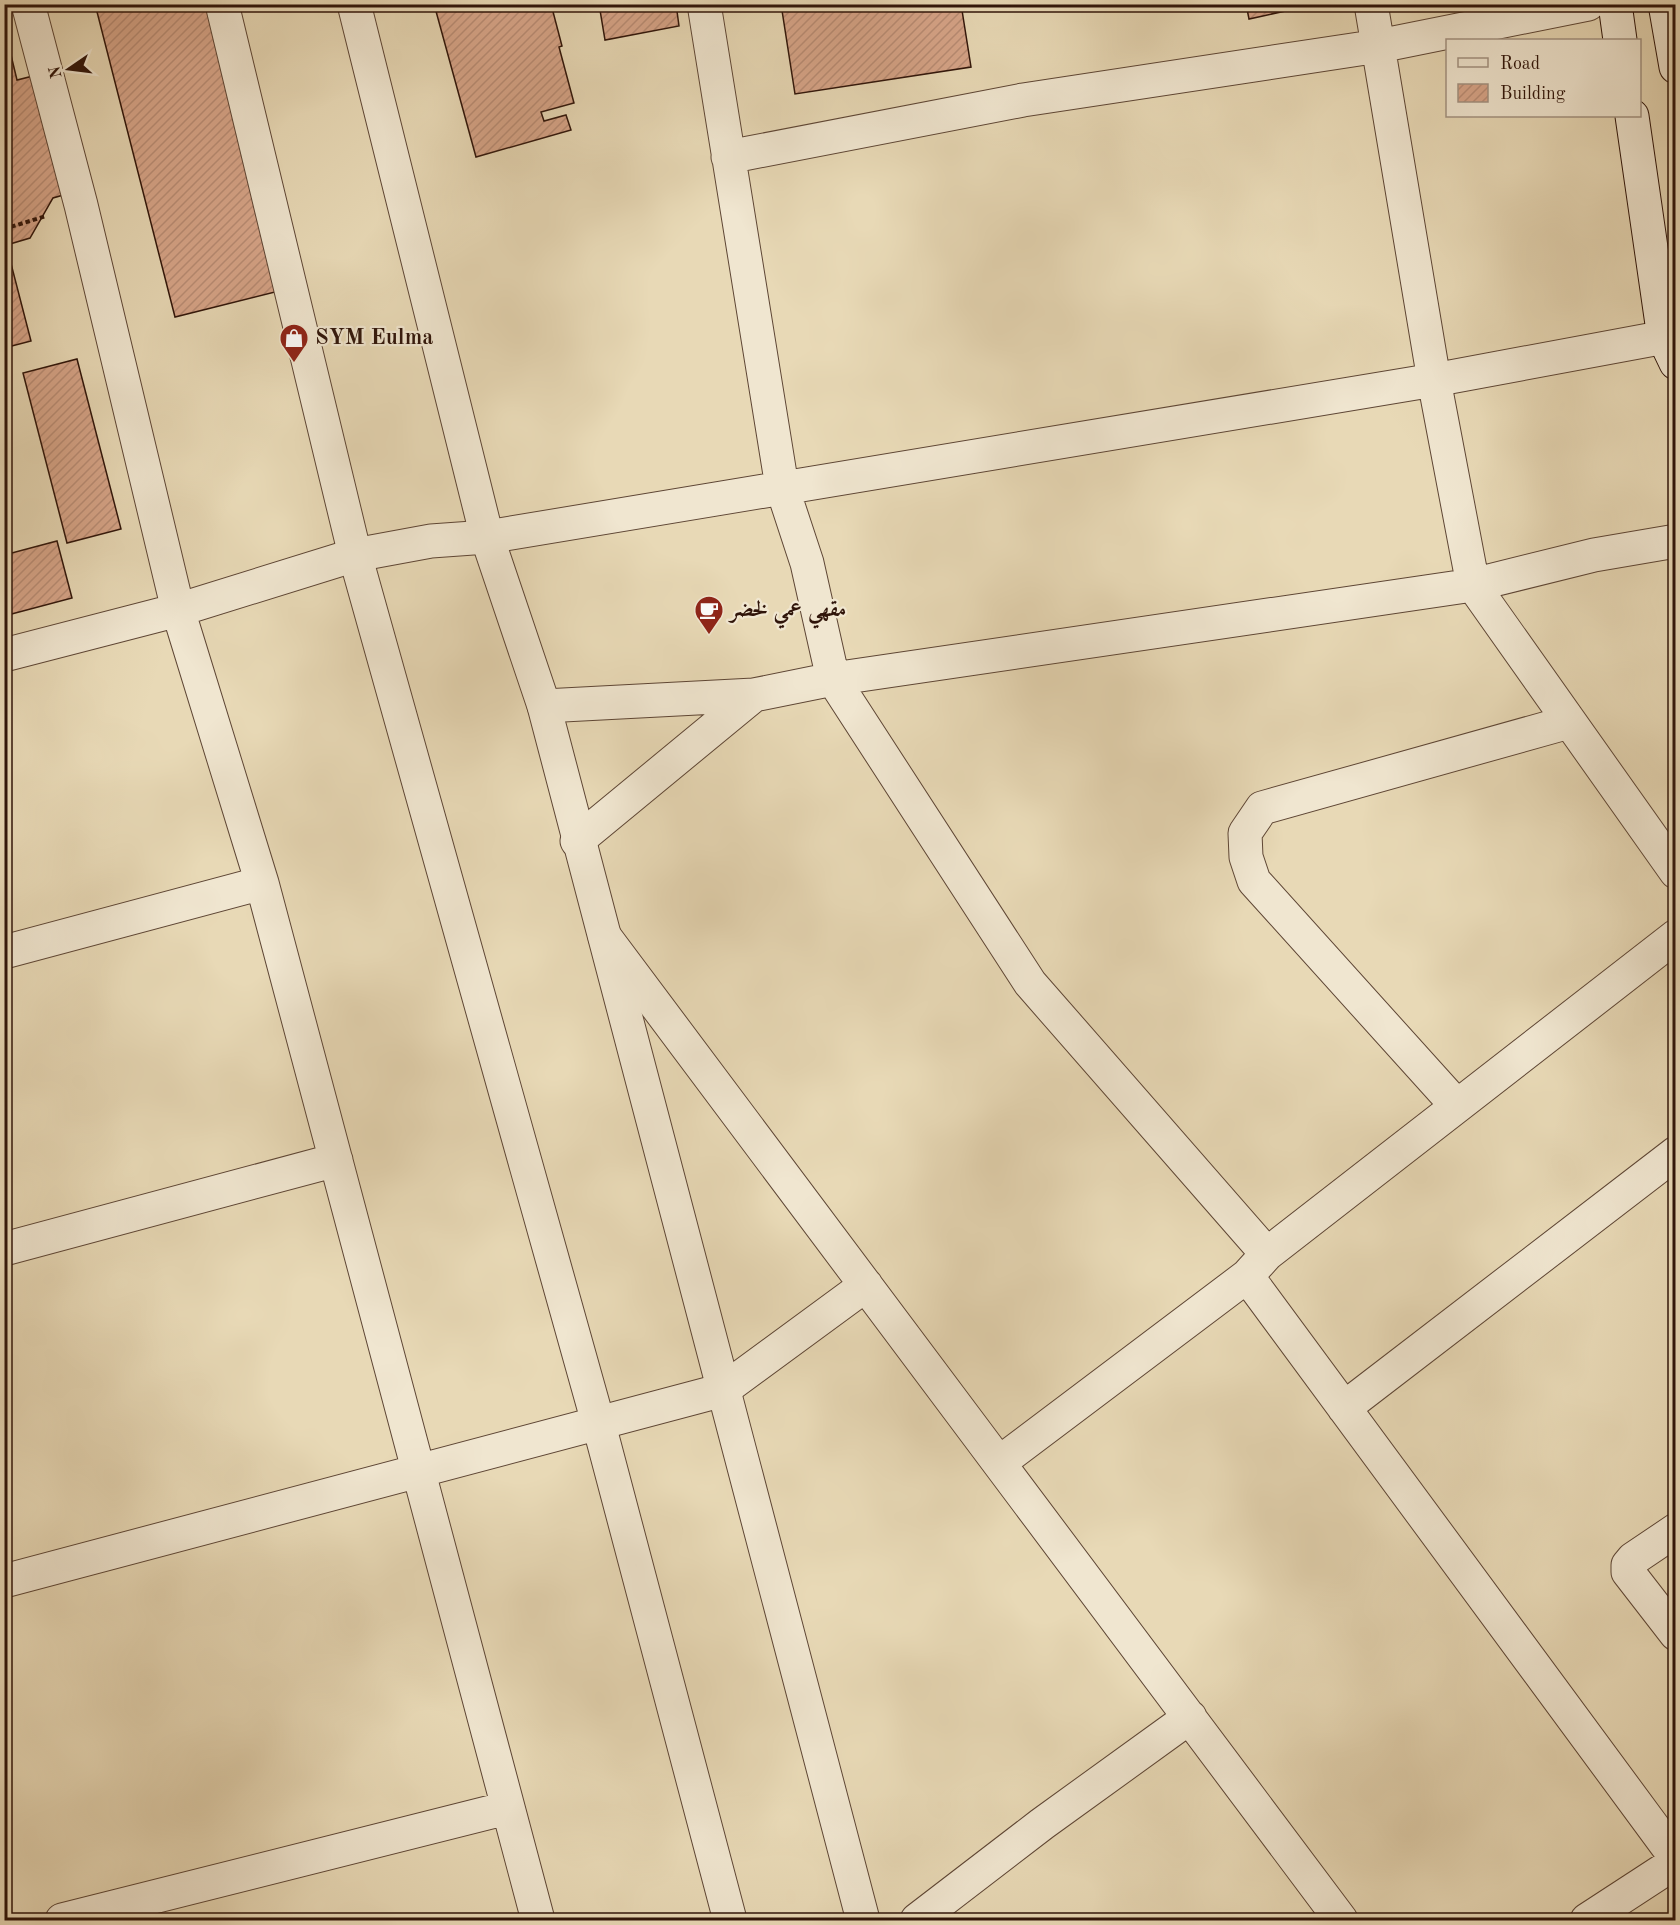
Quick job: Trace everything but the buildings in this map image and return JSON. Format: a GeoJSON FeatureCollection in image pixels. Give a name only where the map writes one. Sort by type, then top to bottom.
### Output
{"type":"FeatureCollection","features":[{"type":"Feature","properties":{"kind":"street"},"geometry":{"type":"LineString","coordinates":[[28,4],[81,205],[178,610],[262,883],[538,1920]]}},
{"type":"Feature","properties":{"kind":"street"},"geometry":{"type":"LineString","coordinates":[[222,4],[356,555],[599,1424],[730,1920]]}},
{"type":"Feature","properties":{"kind":"street"},"geometry":{"type":"LineString","coordinates":[[354,4],[487,537],[544,706],[602,934],[863,1920]]}},
{"type":"Feature","properties":{"kind":"street"},"geometry":{"type":"LineString","coordinates":[[704,4],[782,488],[807,563],[833,679],[1030,983],[1257,1265],[1344,1408],[1676,1860],[1587,1920]]}},
{"type":"Feature","properties":{"kind":"street"},"geometry":{"type":"LineString","coordinates":[[1371,4],[1434,381],[1473,585],[1676,872]]}},
{"type":"Feature","properties":{"kind":"street"},"geometry":{"type":"LineString","coordinates":[[728,157],[1023,100],[1379,46],[1588,4]]}},
{"type":"Feature","properties":{"kind":"street"},"geometry":{"type":"LineString","coordinates":[[1615,4],[1620,39]]}},
{"type":"Feature","properties":{"kind":"street"},"geometry":{"type":"LineString","coordinates":[[1665,4],[1676,67]]}},
{"type":"Feature","properties":{"kind":"street"},"geometry":{"type":"LineString","coordinates":[[4,655],[178,610],[356,555],[431,541],[487,537],[1434,381],[1672,346],[1632,117]]}},
{"type":"Feature","properties":{"kind":"street"},"geometry":{"type":"LineString","coordinates":[[544,706],[754,695],[833,679],[1473,585],[1594,555],[1676,541]]}},
{"type":"Feature","properties":{"kind":"street"},"geometry":{"type":"LineString","coordinates":[[578,841],[754,695]]}},
{"type":"Feature","properties":{"kind":"street"},"geometry":{"type":"LineString","coordinates":[[1457,1106],[1254,881],[1246,857],[1245,833],[1262,808],[1569,722]]}},
{"type":"Feature","properties":{"kind":"street"},"geometry":{"type":"LineString","coordinates":[[4,952],[262,883]]}},
{"type":"Feature","properties":{"kind":"street"},"geometry":{"type":"LineString","coordinates":[[602,934],[1341,1920]]}},
{"type":"Feature","properties":{"kind":"street"},"geometry":{"type":"LineString","coordinates":[[999,1463],[1257,1265],[1676,936]]}},
{"type":"Feature","properties":{"kind":"street"},"geometry":{"type":"LineString","coordinates":[[1344,1408],[1676,1153]]}},
{"type":"Feature","properties":{"kind":"street"},"geometry":{"type":"LineString","coordinates":[[4,1249],[336,1160]]}},
{"type":"Feature","properties":{"kind":"street"},"geometry":{"type":"LineString","coordinates":[[4,1581],[723,1390],[866,1285]]}},
{"type":"Feature","properties":{"kind":"street"},"geometry":{"type":"LineString","coordinates":[[1676,1530],[1633,1558],[1628,1565],[1628,1572],[1676,1634]]}},
{"type":"Feature","properties":{"kind":"street"},"geometry":{"type":"LineString","coordinates":[[917,1920],[1042,1824],[1190,1717]]}},
{"type":"Feature","properties":{"kind":"street"},"geometry":{"type":"LineString","coordinates":[[62,1920],[507,1808]]}},
{"type":"Feature","properties":{"kind":"place","name":"SYM Eulma"},"geometry":{"type":"Point","coordinates":[294,364]}},
{"type":"Feature","properties":{"kind":"place","name":"مقهي عمي لخضر"},"geometry":{"type":"Point","coordinates":[709,636]}}]}
